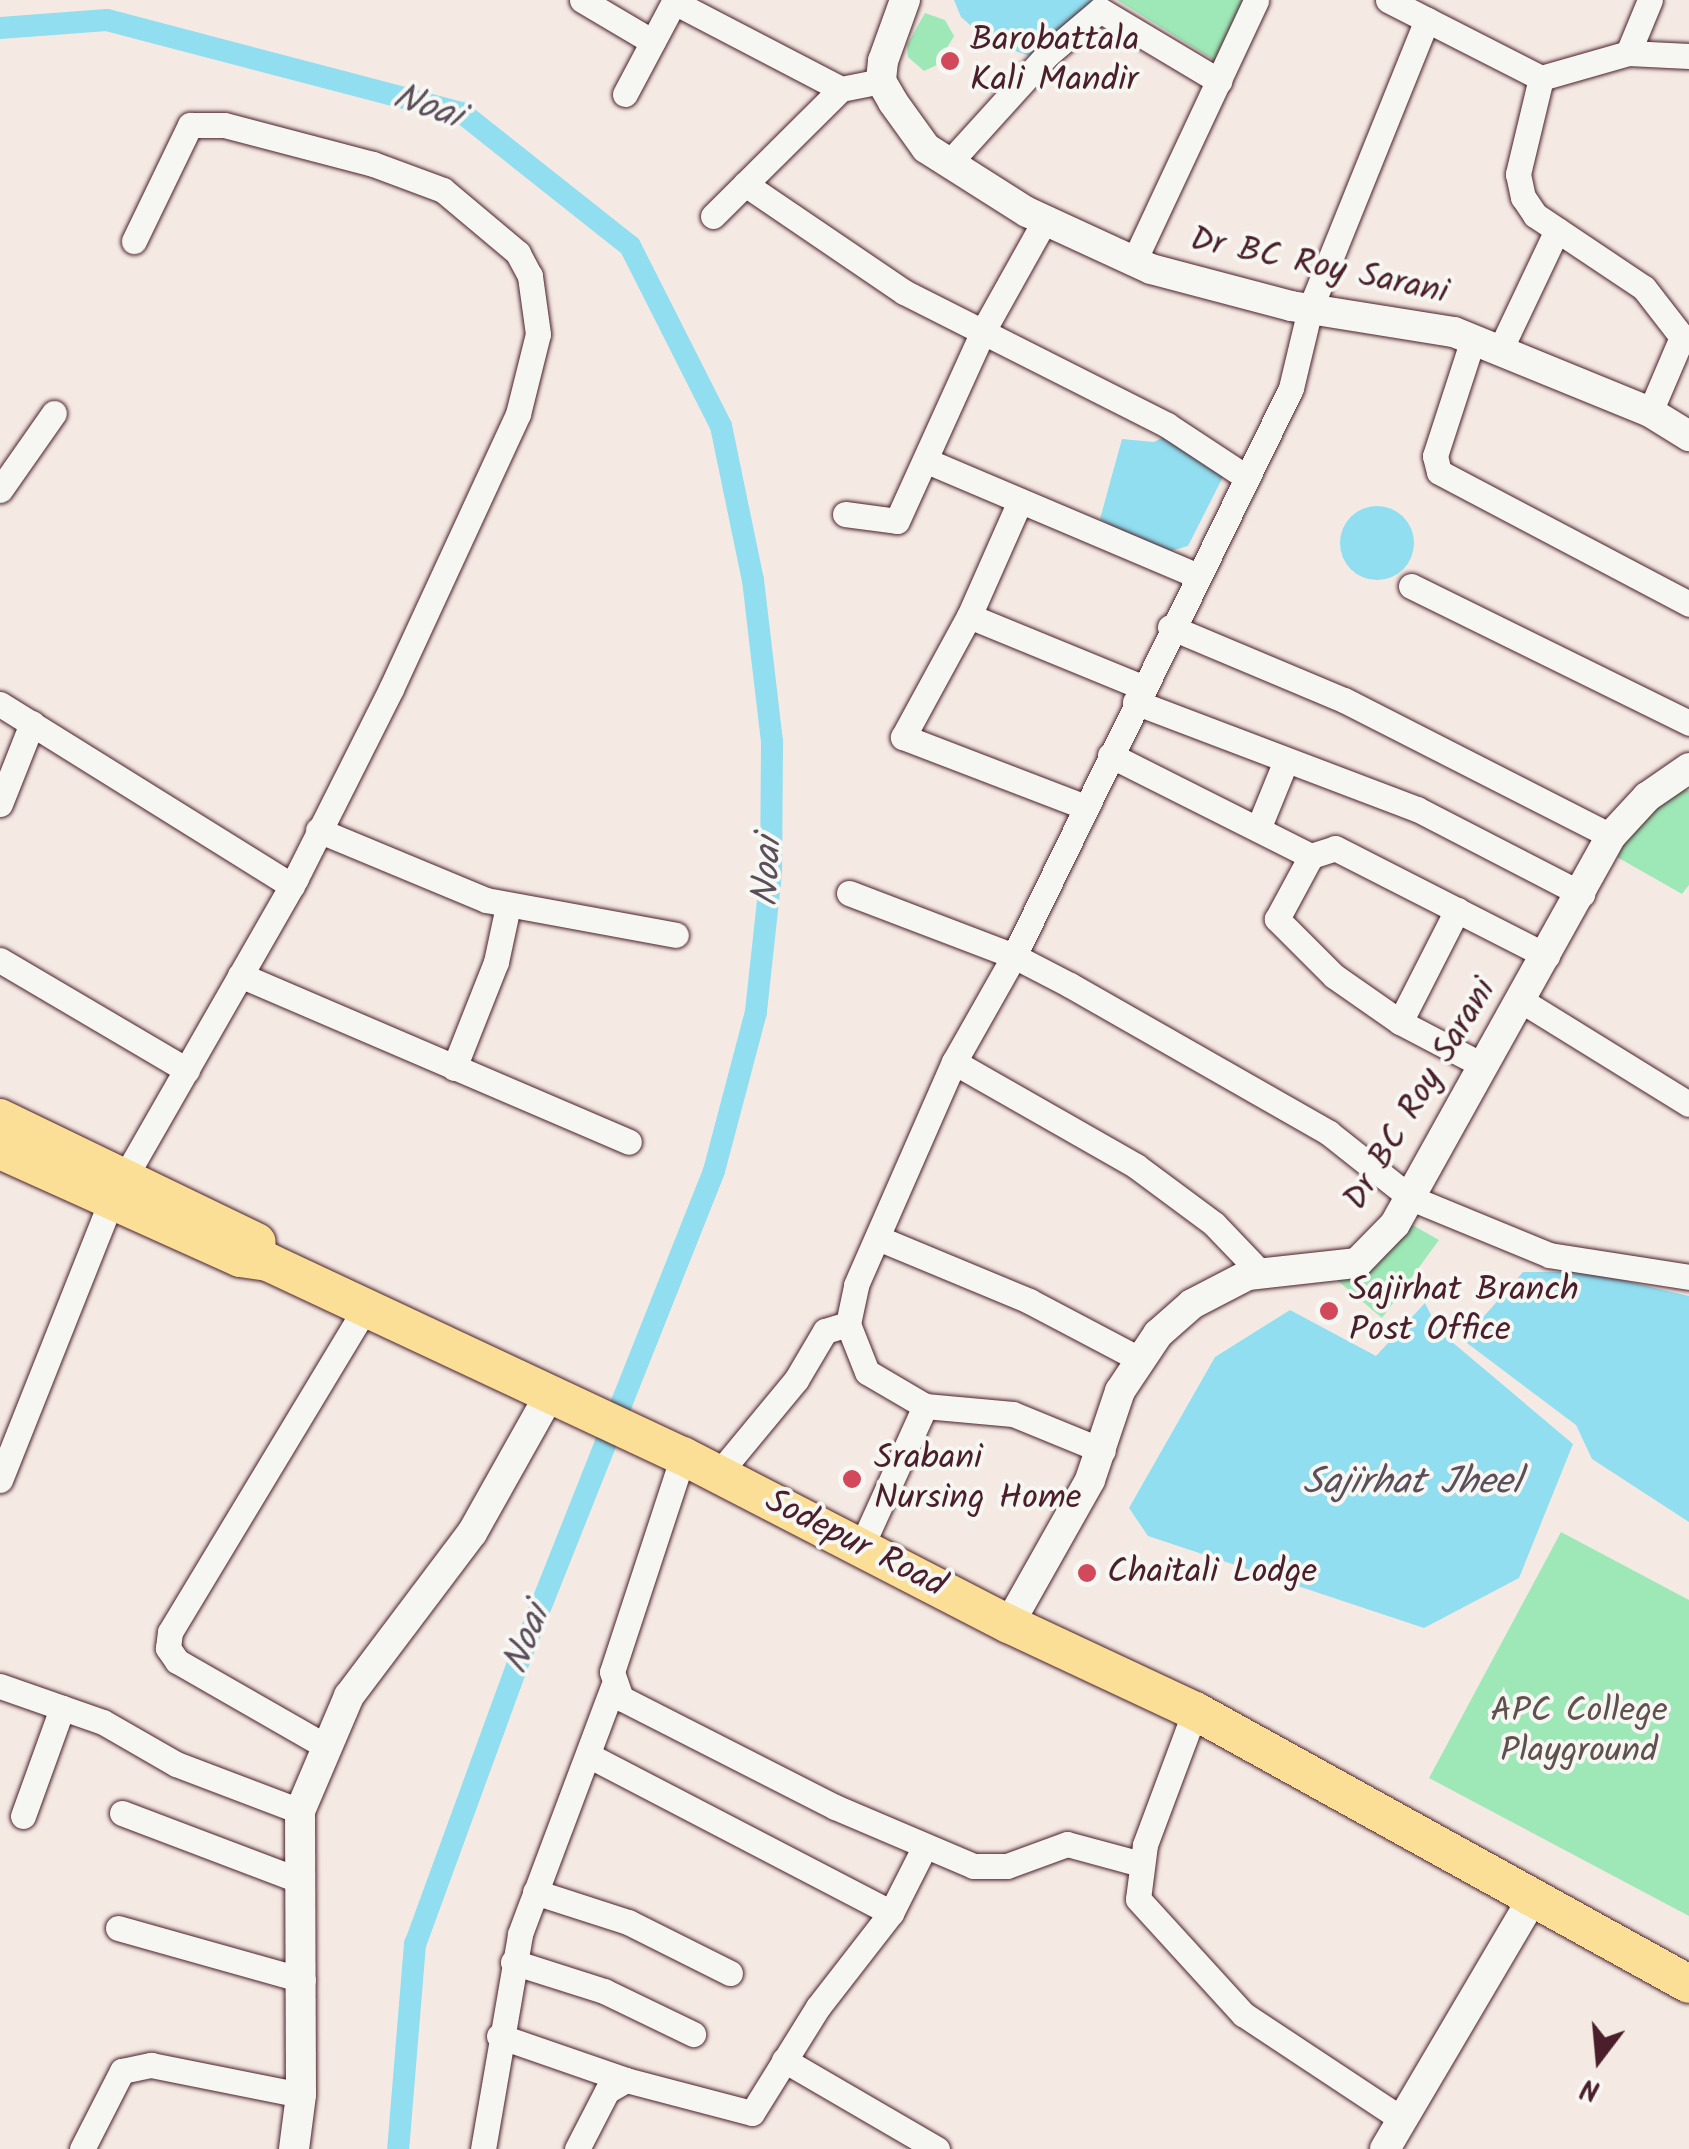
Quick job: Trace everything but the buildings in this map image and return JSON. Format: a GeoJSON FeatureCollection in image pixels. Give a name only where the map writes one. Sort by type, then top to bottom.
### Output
{"type":"FeatureCollection","features":[{"type":"Feature","properties":{"kind":"main road"},"geometry":{"type":"LineString","coordinates":[[0,1118],[118,1191]]}},
{"type":"Feature","properties":{"kind":"main road","name":"Sodepur Road"},"geometry":{"type":"LineString","coordinates":[[0,1150],[118,1191],[240,1258],[268,1262],[718,1473],[1009,1624],[1195,1711],[1689,1984]]}},
{"type":"Feature","properties":{"kind":"street"},"geometry":{"type":"LineString","coordinates":[[582,0],[653,42]]}},
{"type":"Feature","properties":{"kind":"street"},"geometry":{"type":"LineString","coordinates":[[1134,261],[1256,0]]}},
{"type":"Feature","properties":{"kind":"street"},"geometry":{"type":"LineString","coordinates":[[1388,0],[1541,78],[1628,53],[1689,56]]}},
{"type":"Feature","properties":{"kind":"street"},"geometry":{"type":"LineString","coordinates":[[1628,53],[1650,0]]}},
{"type":"Feature","properties":{"kind":"street"},"geometry":{"type":"LineString","coordinates":[[625,94],[675,1],[841,89]]}},
{"type":"Feature","properties":{"kind":"street"},"geometry":{"type":"LineString","coordinates":[[712,216],[841,89],[881,81],[902,1]]}},
{"type":"Feature","properties":{"kind":"street"},"geometry":{"type":"LineString","coordinates":[[949,163],[1048,54],[1100,10],[1219,81]]}},
{"type":"Feature","properties":{"kind":"street"},"geometry":{"type":"LineString","coordinates":[[1103,1451],[1013,1414],[925,1406],[866,1372],[848,1324],[856,1285],[954,1062],[1014,956],[1244,475],[1292,388],[1310,309],[1427,20]]}},
{"type":"Feature","properties":{"kind":"street"},"geometry":{"type":"LineString","coordinates":[[1541,78],[1518,174],[1536,215],[1644,288],[1686,337],[1650,412]]}},
{"type":"Feature","properties":{"kind":"street","name":"Dr BC Roy Sarani"},"geometry":{"type":"LineString","coordinates":[[881,81],[926,148],[1045,220],[1134,261],[1310,309],[1487,345],[1650,412],[1689,436]]}},
{"type":"Feature","properties":{"kind":"street"},"geometry":{"type":"LineString","coordinates":[[0,1480],[118,1191],[292,886],[518,414],[538,334],[530,276],[499,233],[444,190],[372,164],[211,123],[190,125],[134,241]]}},
{"type":"Feature","properties":{"kind":"street"},"geometry":{"type":"LineString","coordinates":[[745,184],[904,292],[1167,425],[1244,475]]}},
{"type":"Feature","properties":{"kind":"street"},"geometry":{"type":"LineString","coordinates":[[844,514],[898,522],[983,331],[1045,220]]}},
{"type":"Feature","properties":{"kind":"street"},"geometry":{"type":"LineString","coordinates":[[1557,230],[1487,345],[1435,456],[1439,472],[1689,604]]}},
{"type":"Feature","properties":{"kind":"street"},"geometry":{"type":"LineString","coordinates":[[0,490],[54,412]]}},
{"type":"Feature","properties":{"kind":"street"},"geometry":{"type":"LineString","coordinates":[[927,462],[1196,575]]}},
{"type":"Feature","properties":{"kind":"street"},"geometry":{"type":"LineString","coordinates":[[1020,501],[969,616],[903,737],[1085,807]]}},
{"type":"Feature","properties":{"kind":"street"},"geometry":{"type":"LineString","coordinates":[[1411,586],[1689,722]]}},
{"type":"Feature","properties":{"kind":"street"},"geometry":{"type":"LineString","coordinates":[[969,616],[1285,763],[1417,809],[1582,894]]}},
{"type":"Feature","properties":{"kind":"street"},"geometry":{"type":"LineString","coordinates":[[1170,628],[1344,700],[1611,836]]}},
{"type":"Feature","properties":{"kind":"street"},"geometry":{"type":"LineString","coordinates":[[0,704],[292,886]]}},
{"type":"Feature","properties":{"kind":"street"},"geometry":{"type":"LineString","coordinates":[[0,804],[32,724]]}},
{"type":"Feature","properties":{"kind":"street"},"geometry":{"type":"LineString","coordinates":[[1110,755],[1312,856]]}},
{"type":"Feature","properties":{"kind":"street"},"geometry":{"type":"LineString","coordinates":[[1258,829],[1285,763]]}},
{"type":"Feature","properties":{"kind":"street","name":"Dr BC Roy Sarani"},"geometry":{"type":"LineString","coordinates":[[1009,1624],[1103,1451],[1120,1392],[1140,1360],[1192,1304],[1261,1273],[1357,1263],[1411,1198],[1611,836],[1647,797],[1688,772]]}},
{"type":"Feature","properties":{"kind":"street"},"geometry":{"type":"LineString","coordinates":[[318,830],[439,884],[508,906],[676,935]]}},
{"type":"Feature","properties":{"kind":"street"},"geometry":{"type":"LineString","coordinates":[[1484,1066],[1400,1022],[1334,976],[1277,919],[1312,856],[1335,848],[1547,956]]}},
{"type":"Feature","properties":{"kind":"street"},"geometry":{"type":"LineString","coordinates":[[848,893],[1014,956],[1329,1132],[1411,1198],[1549,1255],[1689,1277]]}},
{"type":"Feature","properties":{"kind":"street"},"geometry":{"type":"LineString","coordinates":[[454,1068],[485,994],[508,906]]}},
{"type":"Feature","properties":{"kind":"street"},"geometry":{"type":"LineString","coordinates":[[1400,1022],[1456,910]]}},
{"type":"Feature","properties":{"kind":"street"},"geometry":{"type":"LineString","coordinates":[[0,960],[187,1070]]}},
{"type":"Feature","properties":{"kind":"street"},"geometry":{"type":"LineString","coordinates":[[240,975],[629,1142]]}},
{"type":"Feature","properties":{"kind":"street"},"geometry":{"type":"LineString","coordinates":[[1522,1001],[1689,1104]]}},
{"type":"Feature","properties":{"kind":"street"},"geometry":{"type":"LineString","coordinates":[[954,1062],[1136,1166],[1214,1224],[1261,1273]]}},
{"type":"Feature","properties":{"kind":"street"},"geometry":{"type":"LineString","coordinates":[[878,1238],[1012,1293],[1140,1360]]}},
{"type":"Feature","properties":{"kind":"street"},"geometry":{"type":"LineString","coordinates":[[326,1747],[177,1660],[168,1648],[170,1632],[364,1310]]}},
{"type":"Feature","properties":{"kind":"street"},"geometry":{"type":"LineString","coordinates":[[718,1473],[796,1380],[825,1331],[848,1324]]}},
{"type":"Feature","properties":{"kind":"street"},"geometry":{"type":"LineString","coordinates":[[294,2149],[302,2095],[303,1980],[296,1879],[300,1811],[350,1696],[472,1533],[559,1400]]}},
{"type":"Feature","properties":{"kind":"street"},"geometry":{"type":"LineString","coordinates":[[862,1545],[925,1406]]}},
{"type":"Feature","properties":{"kind":"street"},"geometry":{"type":"LineString","coordinates":[[483,2149],[514,1962],[535,1892],[613,1687],[612,1672],[669,1449]]}},
{"type":"Feature","properties":{"kind":"street"},"geometry":{"type":"LineString","coordinates":[[0,1686],[104,1722],[176,1764],[300,1811]]}},
{"type":"Feature","properties":{"kind":"street"},"geometry":{"type":"LineString","coordinates":[[613,1687],[621,1698],[835,1808],[924,1846],[993,1869],[1067,1844],[1141,1864]]}},
{"type":"Feature","properties":{"kind":"street"},"geometry":{"type":"LineString","coordinates":[[23,1816],[62,1708]]}},
{"type":"Feature","properties":{"kind":"street"},"geometry":{"type":"LineString","coordinates":[[1195,1711],[1141,1864],[1138,1899],[1243,2014],[1403,2120]]}},
{"type":"Feature","properties":{"kind":"street"},"geometry":{"type":"LineString","coordinates":[[588,1755],[891,1913]]}},
{"type":"Feature","properties":{"kind":"street"},"geometry":{"type":"LineString","coordinates":[[122,1812],[296,1879]]}},
{"type":"Feature","properties":{"kind":"street"},"geometry":{"type":"LineString","coordinates":[[499,2036],[626,2080],[650,2082],[746,2115],[891,1913],[924,1846]]}},
{"type":"Feature","properties":{"kind":"street"},"geometry":{"type":"LineString","coordinates":[[535,1892],[628,1922],[730,1972]]}},
{"type":"Feature","properties":{"kind":"street"},"geometry":{"type":"LineString","coordinates":[[1385,2149],[1533,1898]]}},
{"type":"Feature","properties":{"kind":"street"},"geometry":{"type":"LineString","coordinates":[[118,1928],[303,1980]]}},
{"type":"Feature","properties":{"kind":"street"},"geometry":{"type":"LineString","coordinates":[[514,1962],[604,1990],[694,2034]]}},
{"type":"Feature","properties":{"kind":"street"},"geometry":{"type":"LineString","coordinates":[[784,2060],[937,2149]]}},
{"type":"Feature","properties":{"kind":"street"},"geometry":{"type":"LineString","coordinates":[[82,2149],[122,2071],[151,2064],[302,2095]]}},
{"type":"Feature","properties":{"kind":"street"},"geometry":{"type":"LineString","coordinates":[[577,2149],[607,2091],[626,2080]]}},
{"type":"Feature","properties":{"kind":"green space"},"geometry":{"type":"Polygon","coordinates":[[[1117,0],[1256,0],[1225,67],[1117,0]]]}},
{"type":"Feature","properties":{"kind":"green space"},"geometry":{"type":"Polygon","coordinates":[[[925,13],[945,20],[954,36],[937,65],[924,71],[908,57],[907,45],[925,13]]]}},
{"type":"Feature","properties":{"kind":"green space"},"geometry":{"type":"Polygon","coordinates":[[[1679,786],[1689,791],[1689,885],[1682,894],[1617,857],[1626,838],[1679,786]]]}},
{"type":"Feature","properties":{"kind":"green space"},"geometry":{"type":"Polygon","coordinates":[[[1402,1219],[1439,1240],[1382,1318],[1338,1281],[1402,1219]]]}},
{"type":"Feature","properties":{"kind":"green space","name":"APC College Playground"},"geometry":{"type":"Polygon","coordinates":[[[1561,1532],[1689,1600],[1689,1916],[1429,1778],[1561,1532]]]}},
{"type":"Feature","properties":{"kind":"water"},"geometry":{"type":"Polygon","coordinates":[[[954,0],[1097,0],[1032,57],[988,41],[961,17],[954,0]]]}},
{"type":"Feature","properties":{"kind":"water"},"geometry":{"type":"Polygon","coordinates":[[[1176,431],[1229,465],[1188,546],[1160,554],[1100,519],[1122,439],[1154,442],[1176,431]]]}},
{"type":"Feature","properties":{"kind":"water"},"geometry":{"type":"Polygon","coordinates":[[[1377,506],[1403,517],[1414,543],[1403,569],[1377,580],[1351,569],[1340,543],[1351,517],[1377,506]]]}},
{"type":"Feature","properties":{"kind":"water","name":"Sajirhat Jheel"},"geometry":{"type":"Polygon","coordinates":[[[1523,1272],[1587,1272],[1689,1296],[1689,1522],[1592,1459],[1576,1425],[1463,1340],[1523,1272]]]}},
{"type":"Feature","properties":{"kind":"water","name":"Sajirhat Jheel"},"geometry":{"type":"Polygon","coordinates":[[[1425,1303],[1439,1331],[1573,1444],[1519,1578],[1424,1628],[1148,1536],[1129,1508],[1215,1357],[1290,1310],[1376,1356],[1425,1303]]]}},
{"type":"Feature","properties":{"kind":"waterway","name":"Noai"},"geometry":{"type":"LineString","coordinates":[[0,28],[107,20],[462,113],[630,246],[721,426],[753,580],[772,742],[771,873],[756,1012],[714,1171],[517,1666],[415,1944],[398,2149]]}},
{"type":"Feature","properties":{"kind":"place","name":"Barobattala Kali Mandir"},"geometry":{"type":"Point","coordinates":[950,61]}},
{"type":"Feature","properties":{"kind":"place","name":"Sajirhat Branch Post Office"},"geometry":{"type":"Point","coordinates":[1329,1311]}},
{"type":"Feature","properties":{"kind":"place","name":"Srabani Nursing Home"},"geometry":{"type":"Point","coordinates":[852,1479]}},
{"type":"Feature","properties":{"kind":"place","name":"Chaitali Lodge"},"geometry":{"type":"Point","coordinates":[1087,1573]}}]}
